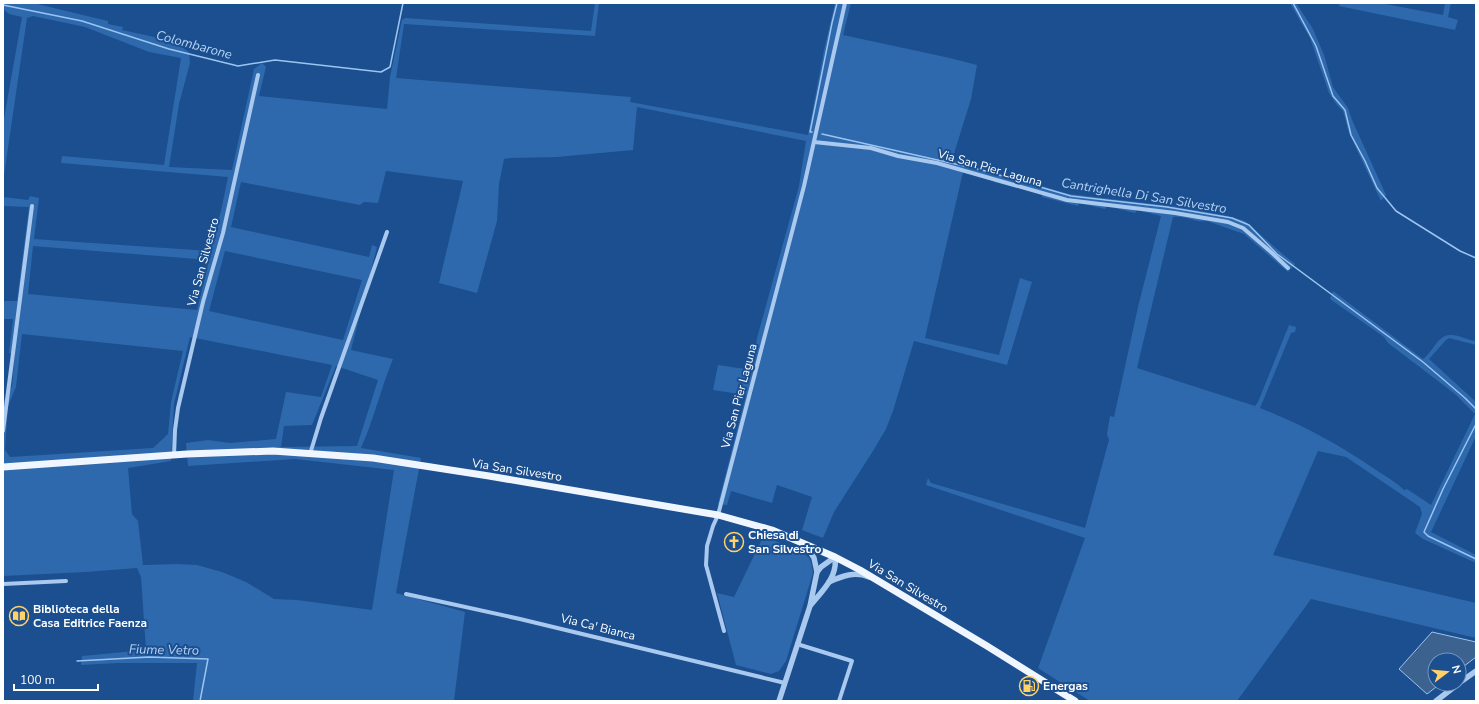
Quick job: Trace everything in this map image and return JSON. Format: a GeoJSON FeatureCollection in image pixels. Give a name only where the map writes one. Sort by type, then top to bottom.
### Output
{"type":"FeatureCollection","features":[{"type":"Feature","properties":{"kind":"main road","name":"Via San Silvestro"},"geometry":{"type":"LineString","coordinates":[[3,467],[12,468],[174,455],[273,452],[373,458],[718,515],[772,530],[835,556],[987,646],[1075,701]]}},
{"type":"Feature","properties":{"kind":"main road","name":"Via San Silvestro"},"geometry":{"type":"LineString","coordinates":[[3,471],[12,468]]}},
{"type":"Feature","properties":{"kind":"street","name":"Via San Pier Laguna"},"geometry":{"type":"LineString","coordinates":[[718,515],[798,209],[845,3]]}},
{"type":"Feature","properties":{"kind":"street","name":"Via San Silvestro"},"geometry":{"type":"LineString","coordinates":[[174,455],[178,408],[203,302],[223,233],[258,75]]}},
{"type":"Feature","properties":{"kind":"street","name":"Via San Pier Laguna"},"geometry":{"type":"LineString","coordinates":[[814,142],[871,148],[898,156],[937,163],[1067,200],[1175,213],[1228,222],[1243,228],[1288,268]]}},
{"type":"Feature","properties":{"kind":"street"},"geometry":{"type":"LineString","coordinates":[[3,430],[32,206]]}},
{"type":"Feature","properties":{"kind":"street"},"geometry":{"type":"LineString","coordinates":[[310,454],[320,418],[387,232]]}},
{"type":"Feature","properties":{"kind":"street"},"geometry":{"type":"LineString","coordinates":[[718,515],[707,546],[706,565],[724,631]]}},
{"type":"Feature","properties":{"kind":"street"},"geometry":{"type":"LineString","coordinates":[[802,542],[807,545],[814,558],[817,572]]}},
{"type":"Feature","properties":{"kind":"street"},"geometry":{"type":"LineString","coordinates":[[779,701],[810,606],[817,572],[820,567],[835,556]]}},
{"type":"Feature","properties":{"kind":"street"},"geometry":{"type":"LineString","coordinates":[[810,606],[829,582],[835,571],[835,556]]}},
{"type":"Feature","properties":{"kind":"street"},"geometry":{"type":"LineString","coordinates":[[829,582],[842,576],[853,574],[864,575],[877,580]]}},
{"type":"Feature","properties":{"kind":"street"},"geometry":{"type":"LineString","coordinates":[[3,584],[66,581]]}},
{"type":"Feature","properties":{"kind":"street","name":"Via Ca' Bianca"},"geometry":{"type":"LineString","coordinates":[[406,594],[520,619],[785,683]]}},
{"type":"Feature","properties":{"kind":"street"},"geometry":{"type":"LineString","coordinates":[[798,644],[852,661],[839,701]]}},
{"type":"Feature","properties":{"kind":"street"},"geometry":{"type":"LineString","coordinates":[[1467,678],[1476,671]]}},
{"type":"Feature","properties":{"kind":"street"},"geometry":{"type":"LineString","coordinates":[[1436,701],[1448,692]]}},
{"type":"Feature","properties":{"kind":"shaded area"},"geometry":{"type":"Polygon","coordinates":[[[3,3],[33,3],[108,21],[108,24],[123,27],[122,30],[173,41],[189,52],[190,63],[179,104],[169,167],[232,170],[254,69],[262,63],[266,67],[259,96],[387,109],[390,77],[402,20],[405,18],[591,31],[595,3],[599,3],[595,36],[404,24],[396,78],[631,97],[630,102],[808,135],[824,50],[835,3],[851,3],[843,35],[977,65],[971,99],[952,160],[1069,194],[1179,207],[1228,216],[1245,221],[1295,264],[1288,272],[1244,234],[1207,221],[1173,217],[1137,368],[1255,406],[1258,402],[1289,325],[1296,327],[1295,332],[1291,333],[1260,408],[1305,428],[1334,444],[1398,484],[1404,490],[1407,489],[1431,505],[1475,414],[1455,394],[1388,343],[1384,337],[1330,299],[1333,291],[1423,359],[1439,340],[1446,335],[1476,341],[1476,345],[1449,338],[1429,359],[1476,402],[1476,436],[1431,532],[1476,555],[1476,563],[1423,539],[1415,533],[1422,514],[1420,507],[1346,457],[1318,451],[1273,555],[1476,603],[1476,638],[1311,599],[1237,701],[1090,701],[1038,668],[1085,538],[926,485],[928,478],[931,483],[1085,528],[1109,440],[1107,434],[1110,416],[1114,417],[1138,307],[1161,216],[1137,210],[1135,213],[1107,206],[1105,209],[1079,203],[1078,206],[1042,197],[1042,194],[994,182],[993,179],[963,172],[925,338],[999,355],[1020,278],[1032,282],[1007,365],[914,341],[893,411],[886,429],[834,512],[823,538],[802,530],[812,497],[777,485],[772,503],[731,491],[727,505],[718,504],[746,395],[713,390],[718,365],[752,370],[757,338],[799,186],[806,141],[637,107],[633,150],[557,157],[504,159],[499,184],[497,221],[477,293],[439,283],[463,181],[386,171],[378,203],[364,202],[360,205],[241,182],[231,227],[369,257],[372,245],[377,247],[351,350],[393,359],[361,448],[421,458],[396,593],[465,612],[454,701],[193,701],[197,663],[118,663],[81,665],[82,656],[146,650],[141,577],[137,568],[3,576],[3,403],[12,386],[15,354],[9,353],[13,319],[3,319],[3,301],[17,301],[29,207],[3,206],[3,197],[28,200],[30,196],[39,198],[34,239],[209,251],[221,211],[228,177],[61,163],[62,156],[164,165],[181,58],[149,52],[85,27],[33,16],[27,18],[3,182],[3,124],[22,17],[9,14],[3,9],[3,3]],[[33,246],[28,294],[197,310],[209,260],[33,246]],[[225,251],[209,311],[343,340],[362,280],[225,251]],[[22,334],[16,387],[8,406],[5,450],[10,457],[153,448],[168,434],[171,402],[183,351],[22,334]],[[190,337],[174,404],[171,461],[128,468],[132,514],[138,521],[143,565],[197,565],[222,572],[246,582],[274,599],[297,600],[372,610],[394,470],[295,459],[188,466],[186,443],[208,440],[230,443],[276,439],[286,392],[321,397],[332,365],[190,337]],[[336,366],[312,425],[284,426],[281,447],[357,446],[378,380],[336,366]]]}},
{"type":"Feature","properties":{"kind":"shaded area"},"geometry":{"type":"Polygon","coordinates":[[[1290,3],[1296,3],[1313,29],[1324,55],[1333,87],[1348,108],[1386,195],[1381,201],[1349,133],[1343,111],[1329,93],[1310,38],[1290,3]]]}},
{"type":"Feature","properties":{"kind":"shaded area"},"geometry":{"type":"Polygon","coordinates":[[[1340,3],[1380,3],[1443,15],[1445,3],[1451,3],[1448,17],[1458,20],[1455,30],[1339,6],[1340,3]]]}},
{"type":"Feature","properties":{"kind":"shaded area"},"geometry":{"type":"Polygon","coordinates":[[[763,537],[800,551],[809,558],[813,573],[786,661],[779,671],[771,674],[736,665],[717,593],[734,597],[763,537]]]}},
{"type":"Feature","properties":{"kind":"shaded area"},"geometry":{"type":"Polygon","coordinates":[[[1432,632],[1476,642],[1476,657],[1467,664],[1467,652],[1427,652],[1427,692],[1430,692],[1427,694],[1399,669],[1432,632]]]}},
{"type":"Feature","properties":{"kind":"waterway","name":"Colombarone"},"geometry":{"type":"LineString","coordinates":[[3,5],[82,21],[169,49],[238,66],[275,60],[381,72],[390,67],[403,3]]}},
{"type":"Feature","properties":{"kind":"waterway","name":"Cantrighella Di San Silvestro"},"geometry":{"type":"LineString","coordinates":[[812,132],[810,132],[837,3]]}},
{"type":"Feature","properties":{"kind":"waterway"},"geometry":{"type":"LineString","coordinates":[[1293,3],[1316,46],[1333,96],[1345,110],[1351,135],[1377,188],[1396,211],[1460,251],[1476,258]]}},
{"type":"Feature","properties":{"kind":"waterway","name":"Cantrighella Di San Silvestro"},"geometry":{"type":"LineString","coordinates":[[822,134],[982,170],[1071,196],[1167,207],[1232,218],[1249,225],[1277,254],[1423,362],[1476,409]]}},
{"type":"Feature","properties":{"kind":"waterway","name":"Cantrighella Di San Silvestro"},"geometry":{"type":"LineString","coordinates":[[1476,424],[1443,489],[1424,532],[1428,536],[1476,559]]}},
{"type":"Feature","properties":{"kind":"waterway","name":"Fiume Vetro"},"geometry":{"type":"LineString","coordinates":[[77,661],[149,657],[208,659],[200,701]]}},
{"type":"Feature","properties":{"kind":"place","name":"Chiesa di San Silvestro"},"geometry":{"type":"Point","coordinates":[734,542]}},
{"type":"Feature","properties":{"kind":"place","name":"Biblioteca della Casa Editrice Faenza"},"geometry":{"type":"Point","coordinates":[19,616]}},
{"type":"Feature","properties":{"kind":"place","name":"Energas"},"geometry":{"type":"Point","coordinates":[1029,686]}}]}
